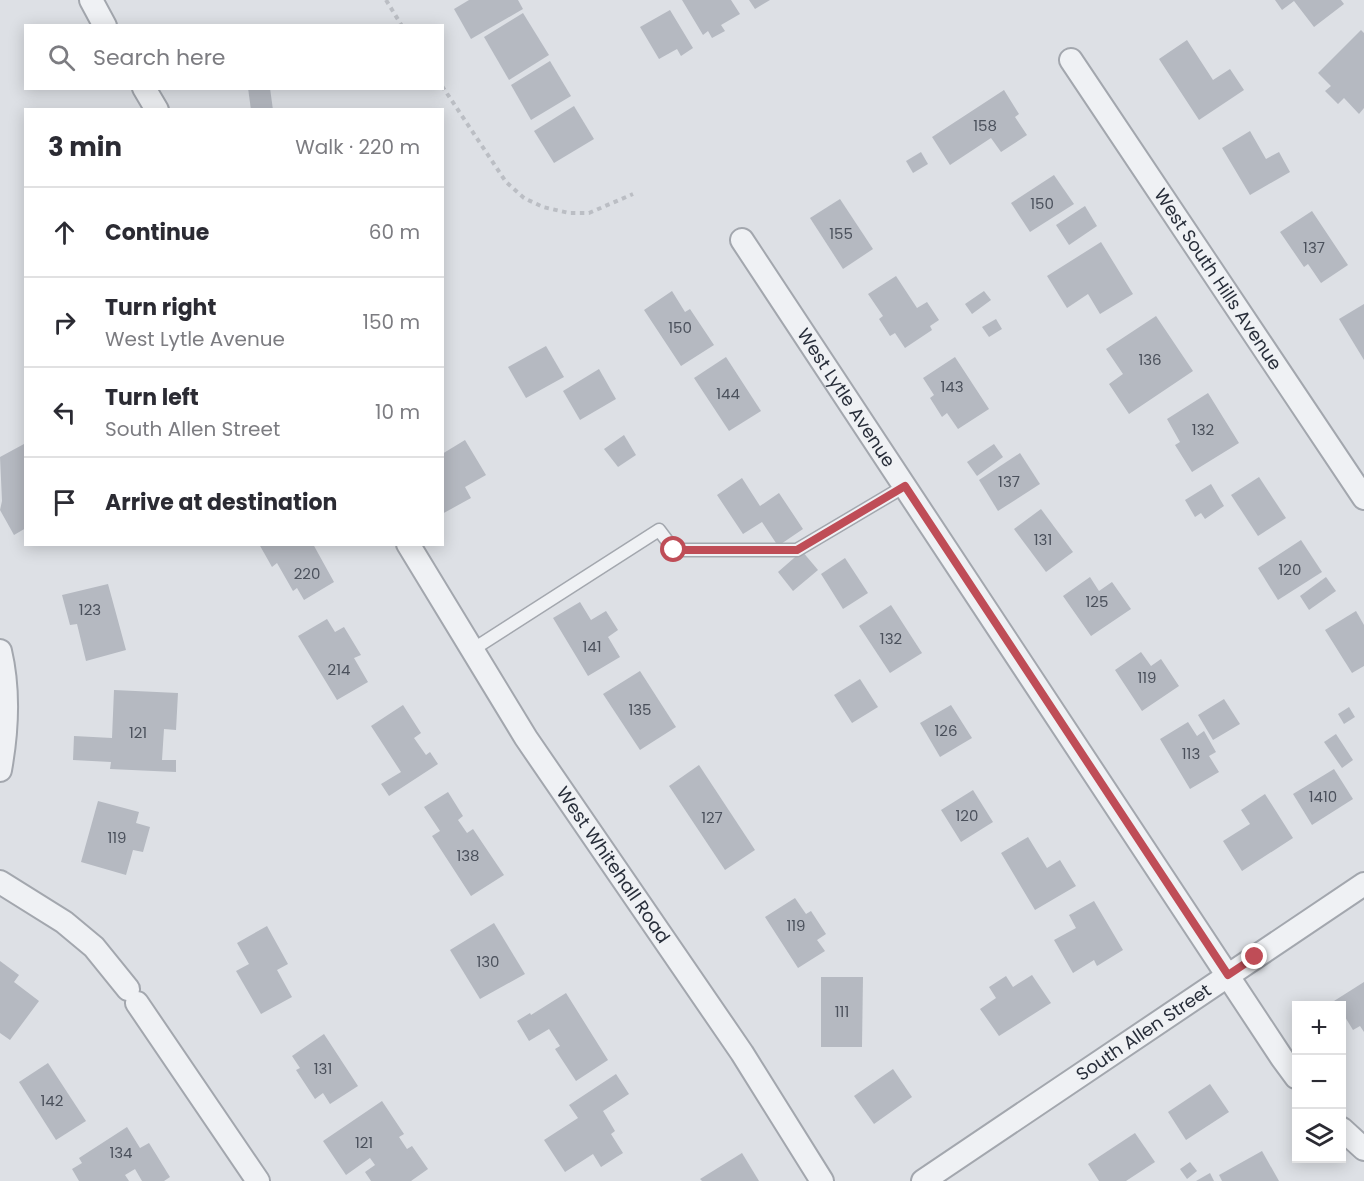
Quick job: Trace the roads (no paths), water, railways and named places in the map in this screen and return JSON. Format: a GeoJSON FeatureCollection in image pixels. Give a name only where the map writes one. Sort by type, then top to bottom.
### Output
{"type":"FeatureCollection","features":[{"type":"Feature","properties":{"kind":"street"},"geometry":{"type":"LineString","coordinates":[[91,0],[104,24]]}},
{"type":"Feature","properties":{"kind":"street","name":"West South Hills Avenue"},"geometry":{"type":"LineString","coordinates":[[1071,60],[1364,498]]}},
{"type":"Feature","properties":{"kind":"street"},"geometry":{"type":"LineString","coordinates":[[145,90],[156,108]]}},
{"type":"Feature","properties":{"kind":"street","name":"West Lytle Avenue"},"geometry":{"type":"LineString","coordinates":[[742,240],[1292,1072]]}},
{"type":"Feature","properties":{"kind":"street","name":"West Whitehall Road"},"geometry":{"type":"LineString","coordinates":[[409,546],[533,747],[742,1053],[822,1181]]}},
{"type":"Feature","properties":{"kind":"street"},"geometry":{"type":"LineString","coordinates":[[0,651],[3,664],[6,717],[0,770]]}},
{"type":"Feature","properties":{"kind":"street"},"geometry":{"type":"LineString","coordinates":[[0,882],[64,922],[94,947],[132,996],[258,1181]]}},
{"type":"Feature","properties":{"kind":"street","name":"South Allen Street"},"geometry":{"type":"LineString","coordinates":[[923,1181],[1364,884]]}},
{"type":"Feature","properties":{"kind":"street"},"geometry":{"type":"LineString","coordinates":[[1346,1133],[1364,1149]]}},
{"type":"Feature","properties":{"kind":"lane"},"geometry":{"type":"LineString","coordinates":[[472,650],[659,530],[674,550],[797,550],[905,486]]}}]}
